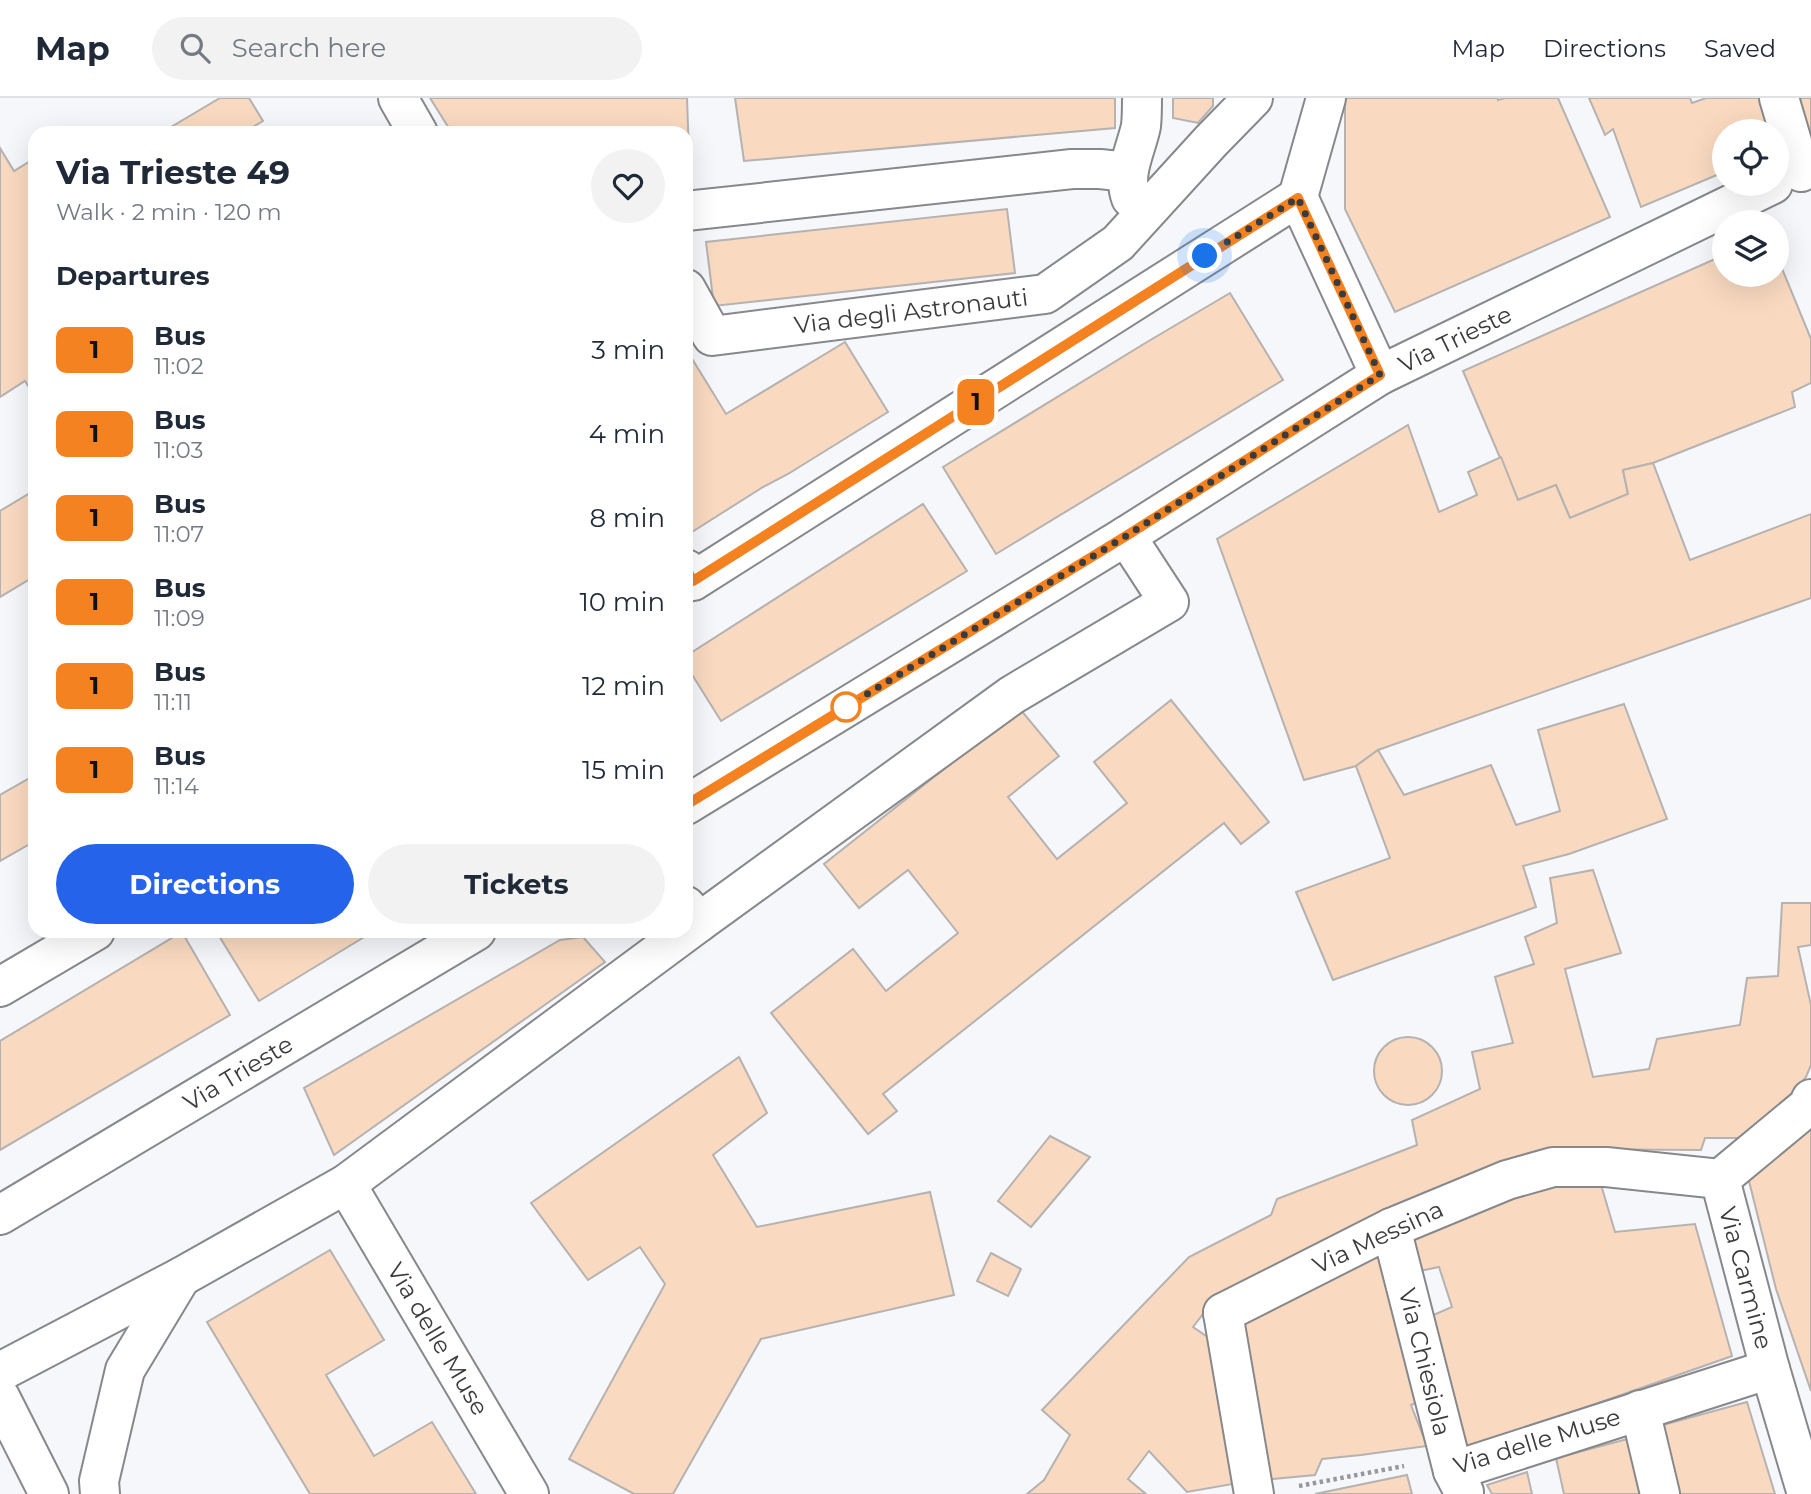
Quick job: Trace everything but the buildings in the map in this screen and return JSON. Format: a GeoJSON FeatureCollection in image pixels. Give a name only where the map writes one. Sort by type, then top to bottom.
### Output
{"type":"FeatureCollection","features":[{"type":"Feature","properties":{"kind":"street"},"geometry":{"type":"LineString","coordinates":[[398,98],[414,126]]}},
{"type":"Feature","properties":{"kind":"street"},"geometry":{"type":"LineString","coordinates":[[1142,98],[1141,124],[1128,172],[1128,191],[1138,220],[1253,98]]}},
{"type":"Feature","properties":{"kind":"street"},"geometry":{"type":"LineString","coordinates":[[1326,98],[1298,198],[1380,375]]}},
{"type":"Feature","properties":{"kind":"street"},"geometry":{"type":"LineString","coordinates":[[1779,98],[1790,176]]}},
{"type":"Feature","properties":{"kind":"street"},"geometry":{"type":"LineString","coordinates":[[693,210],[1072,169],[1128,172]]}},
{"type":"Feature","properties":{"kind":"street","name":"Via Trieste"},"geometry":{"type":"LineString","coordinates":[[693,801],[1126,536],[1380,375],[1790,176]]}},
{"type":"Feature","properties":{"kind":"street"},"geometry":{"type":"LineString","coordinates":[[693,575],[1298,198]]}},
{"type":"Feature","properties":{"kind":"street","name":"Via degli Astronauti"},"geometry":{"type":"LineString","coordinates":[[693,302],[712,337],[1045,294],[1118,243],[1138,220]]}},
{"type":"Feature","properties":{"kind":"street"},"geometry":{"type":"LineString","coordinates":[[693,913],[1012,695],[1169,602],[1126,536]]}},
{"type":"Feature","properties":{"kind":"street"},"geometry":{"type":"LineString","coordinates":[[0,987],[83,938]]}},
{"type":"Feature","properties":{"kind":"street","name":"Via Trieste"},"geometry":{"type":"LineString","coordinates":[[0,1215],[464,938]]}},
{"type":"Feature","properties":{"kind":"street"},"geometry":{"type":"LineString","coordinates":[[0,1372],[346,1184],[661,938]]}},
{"type":"Feature","properties":{"kind":"street","name":"Via Carmine"},"geometry":{"type":"LineString","coordinates":[[1807,1494],[1770,1369],[1720,1179],[1808,1106],[1811,1099]]}},
{"type":"Feature","properties":{"kind":"street","name":"Via Messina"},"geometry":{"type":"LineString","coordinates":[[1254,1494],[1223,1313],[1391,1228],[1507,1180],[1553,1167],[1606,1167],[1720,1179]]}},
{"type":"Feature","properties":{"kind":"street","name":"Via delle Muse"},"geometry":{"type":"LineString","coordinates":[[346,1184],[529,1494]]}},
{"type":"Feature","properties":{"kind":"street","name":"Via Chiesiola"},"geometry":{"type":"LineString","coordinates":[[1391,1228],[1459,1482]]}},
{"type":"Feature","properties":{"kind":"street"},"geometry":{"type":"LineString","coordinates":[[100,1494],[99,1481],[125,1370],[181,1276]]}},
{"type":"Feature","properties":{"kind":"street","name":"Via delle Muse"},"geometry":{"type":"LineString","coordinates":[[1459,1482],[1640,1410],[1770,1369]]}},
{"type":"Feature","properties":{"kind":"street"},"geometry":{"type":"LineString","coordinates":[[0,1397],[49,1494]]}},
{"type":"Feature","properties":{"kind":"street"},"geometry":{"type":"LineString","coordinates":[[1640,1410],[1660,1494]]}},
{"type":"Feature","properties":{"kind":"path","name":"Via delle Muse"},"geometry":{"type":"LineString","coordinates":[[1299,1486],[1407,1466],[1459,1482]]}},
{"type":"Feature","properties":{"kind":"bus line","name":"1"},"geometry":{"type":"LineString","coordinates":[[693,581],[1298,198],[1380,375],[1126,536],[693,801]]}},
{"type":"Feature","properties":{"kind":"route"},"geometry":{"type":"LineString","coordinates":[[846,707],[1126,536],[1380,375],[1298,198],[1205,256]]}}]}
